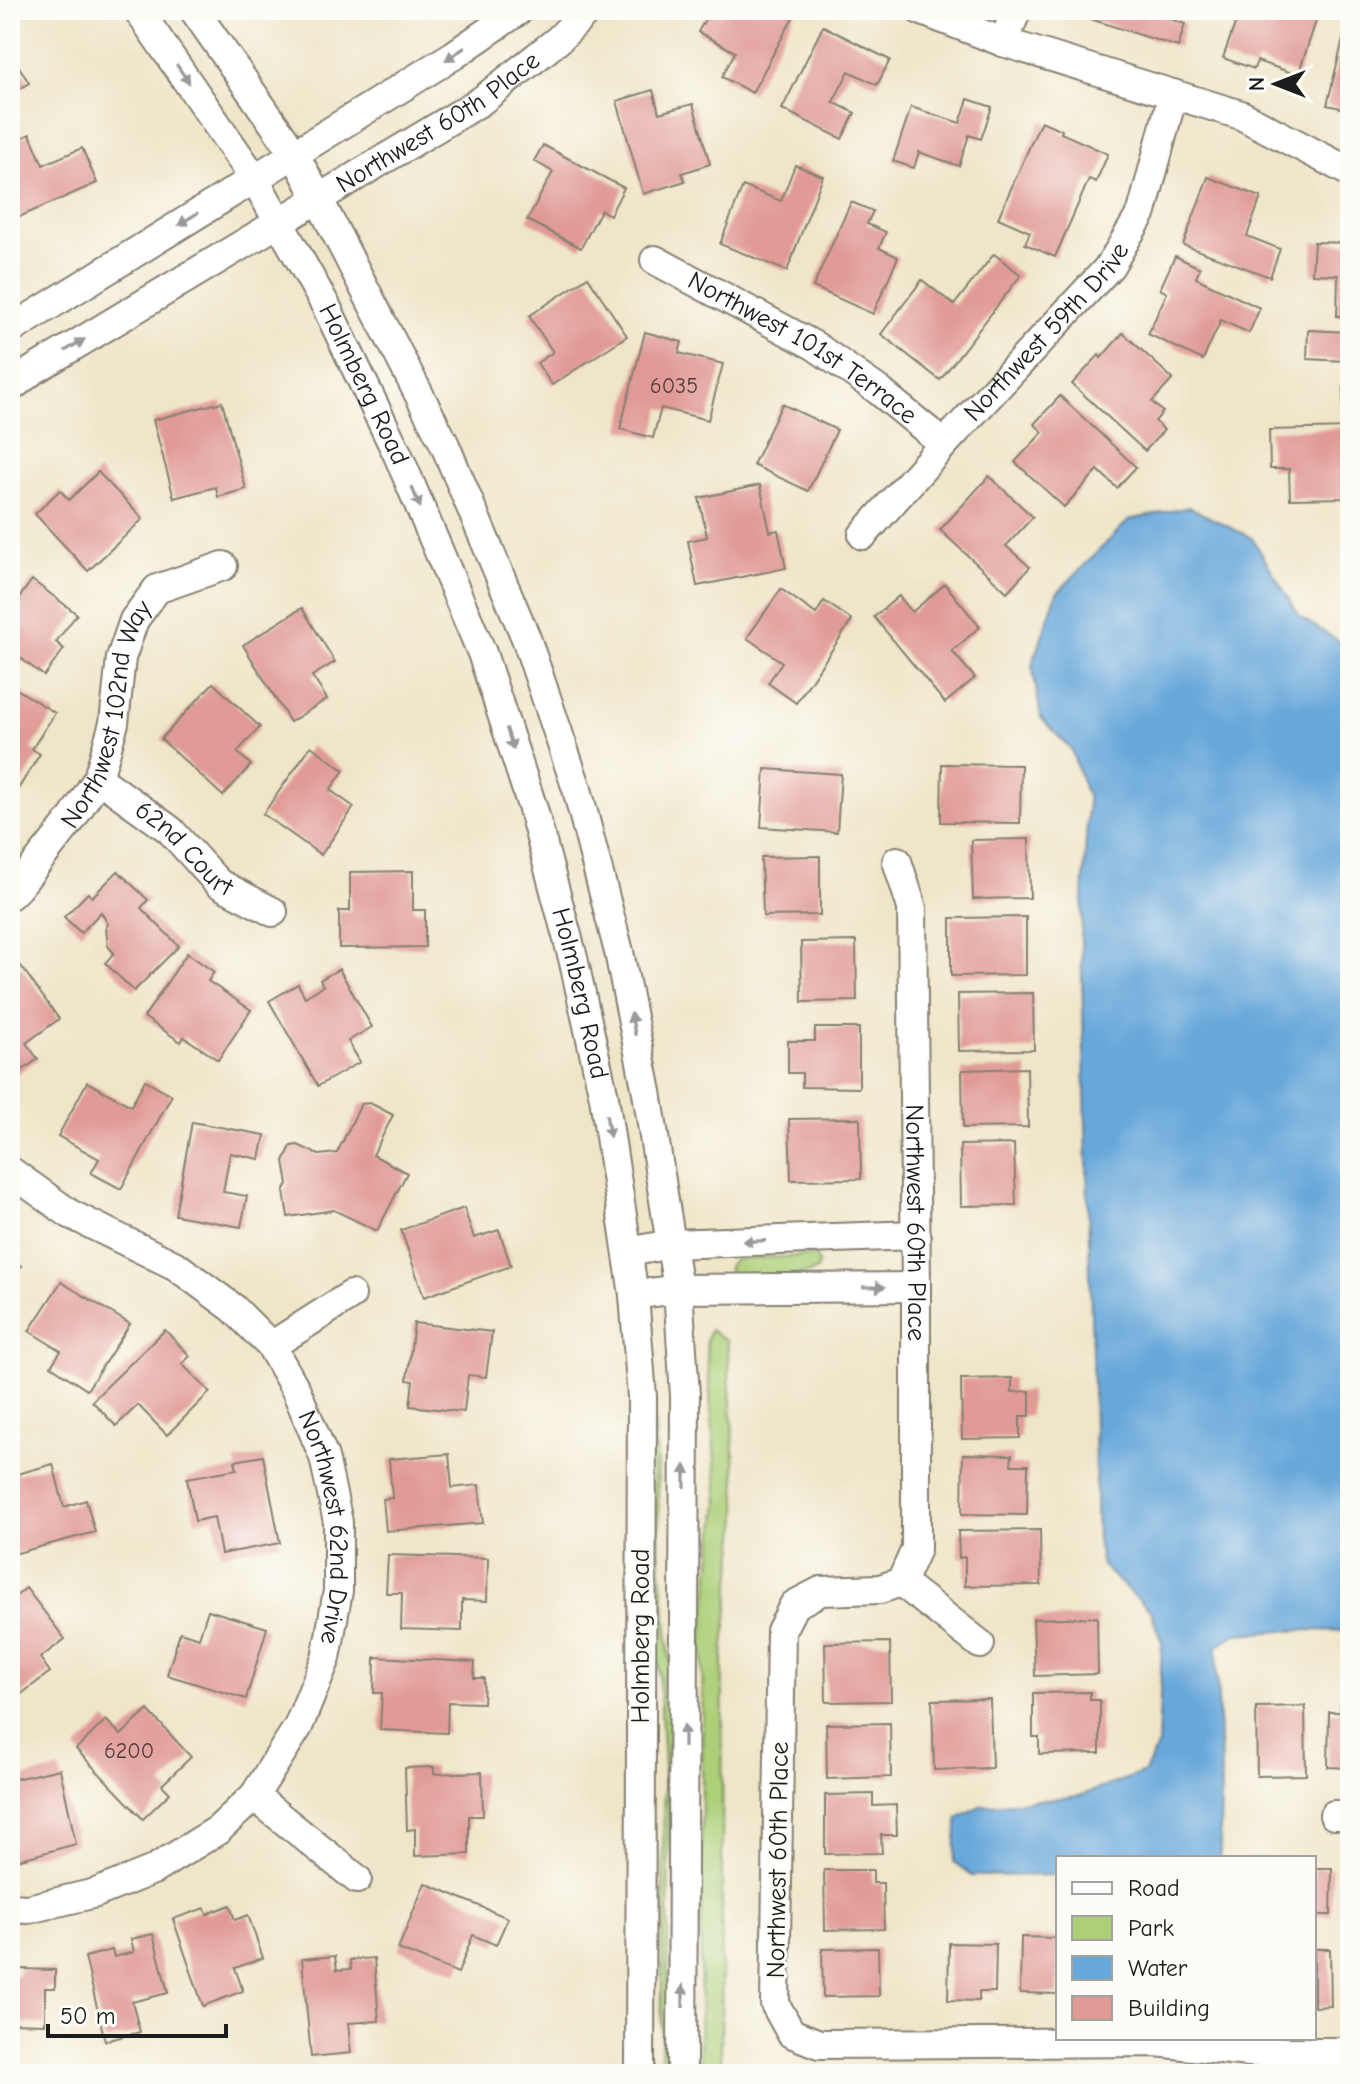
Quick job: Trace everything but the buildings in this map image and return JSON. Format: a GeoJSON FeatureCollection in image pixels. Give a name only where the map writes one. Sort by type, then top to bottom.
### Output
{"type":"FeatureCollection","features":[{"type":"Feature","properties":{"kind":"street","name":"Holmberg Road"},"geometry":{"type":"LineString","coordinates":[[138,10],[254,178],[326,306],[398,455],[482,653],[533,809],[573,958],[604,1097],[634,1295],[642,1397],[640,2074]]}},
{"type":"Feature","properties":{"kind":"street","name":"Holmberg Road"},"geometry":{"type":"LineString","coordinates":[[194,10],[294,153],[444,443],[526,638],[577,789],[619,952],[647,1092],[678,1289],[685,1396],[682,2074]]}},
{"type":"Feature","properties":{"kind":"street","name":"Northwest 60th Place"},"geometry":{"type":"LineString","coordinates":[[10,329],[454,55],[519,10]]}},
{"type":"Feature","properties":{"kind":"street","name":"Northwest 60th Place"},"geometry":{"type":"LineString","coordinates":[[21,380],[481,101],[558,40],[588,10]]}},
{"type":"Feature","properties":{"kind":"street"},"geometry":{"type":"LineString","coordinates":[[920,10],[1003,42],[1241,115],[1350,172]]}},
{"type":"Feature","properties":{"kind":"street"},"geometry":{"type":"LineString","coordinates":[[1003,42],[1017,10]]}},
{"type":"Feature","properties":{"kind":"street","name":"Northwest 59th Drive"},"geometry":{"type":"LineString","coordinates":[[863,535],[1110,266],[1142,212],[1173,94]]}},
{"type":"Feature","properties":{"kind":"street","name":"Northwest 101st Terrace"},"geometry":{"type":"LineString","coordinates":[[655,260],[815,346],[878,390],[944,444]]}},
{"type":"Feature","properties":{"kind":"street"},"geometry":{"type":"LineString","coordinates":[[10,329],[21,380]]}},
{"type":"Feature","properties":{"kind":"street","name":"Northwest 102nd Way"},"geometry":{"type":"LineString","coordinates":[[10,895],[72,819],[98,778],[114,723],[121,658],[134,620],[157,589],[223,566]]}},
{"type":"Feature","properties":{"kind":"street","name":"62nd Court"},"geometry":{"type":"LineString","coordinates":[[98,778],[170,830],[218,883],[273,912]]}},
{"type":"Feature","properties":{"kind":"street","name":"Northwest 60th Place"},"geometry":{"type":"LineString","coordinates":[[897,861],[912,908],[916,1549],[901,1582],[880,1589],[821,1591],[794,1605],[781,1631],[775,2004],[791,2033],[819,2044],[1156,2042],[1249,2052],[1350,2052]]}},
{"type":"Feature","properties":{"kind":"street","name":"Northwest 62nd Drive"},"geometry":{"type":"LineString","coordinates":[[10,1171],[70,1214],[176,1266],[233,1308],[271,1346],[296,1390],[324,1457],[338,1522],[338,1591],[326,1658],[298,1727],[254,1796],[218,1830],[153,1870],[96,1893],[28,1909],[10,1908]]}},
{"type":"Feature","properties":{"kind":"street"},"geometry":{"type":"LineString","coordinates":[[628,1252],[671,1244],[916,1235]]}},
{"type":"Feature","properties":{"kind":"street"},"geometry":{"type":"LineString","coordinates":[[634,1295],[678,1289],[916,1287]]}},
{"type":"Feature","properties":{"kind":"street"},"geometry":{"type":"LineString","coordinates":[[271,1346],[351,1295]]}},
{"type":"Feature","properties":{"kind":"street"},"geometry":{"type":"LineString","coordinates":[[901,1582],[980,1644]]}},
{"type":"Feature","properties":{"kind":"street"},"geometry":{"type":"LineString","coordinates":[[254,1796],[357,1879]]}},
{"type":"Feature","properties":{"kind":"green space"},"geometry":{"type":"Polygon","coordinates":[[[813,1255],[818,1260],[817,1270],[809,1273],[733,1280],[729,1276],[729,1264],[735,1260],[813,1255]]]}},
{"type":"Feature","properties":{"kind":"green space"},"geometry":{"type":"Polygon","coordinates":[[[710,1330],[727,1340],[738,1516],[723,1656],[721,2074],[700,2074],[703,1632],[718,1503],[706,1341],[710,1330]]]}},
{"type":"Feature","properties":{"kind":"green space"},"geometry":{"type":"Polygon","coordinates":[[[649,1343],[660,1561],[670,1662],[667,2074],[661,2074],[664,1767],[649,1343]]]}},
{"type":"Feature","properties":{"kind":"water"},"geometry":{"type":"Polygon","coordinates":[[[1189,507],[1252,538],[1300,617],[1350,648],[1350,1631],[1236,1634],[1217,1646],[1220,1856],[1056,1856],[1056,1875],[972,1876],[954,1862],[958,1818],[980,1806],[1079,1796],[1145,1772],[1158,1745],[1162,1643],[1151,1611],[1102,1566],[1097,1541],[1081,939],[1088,799],[1071,749],[1041,718],[1032,665],[1057,593],[1129,520],[1189,507]]]}}]}
